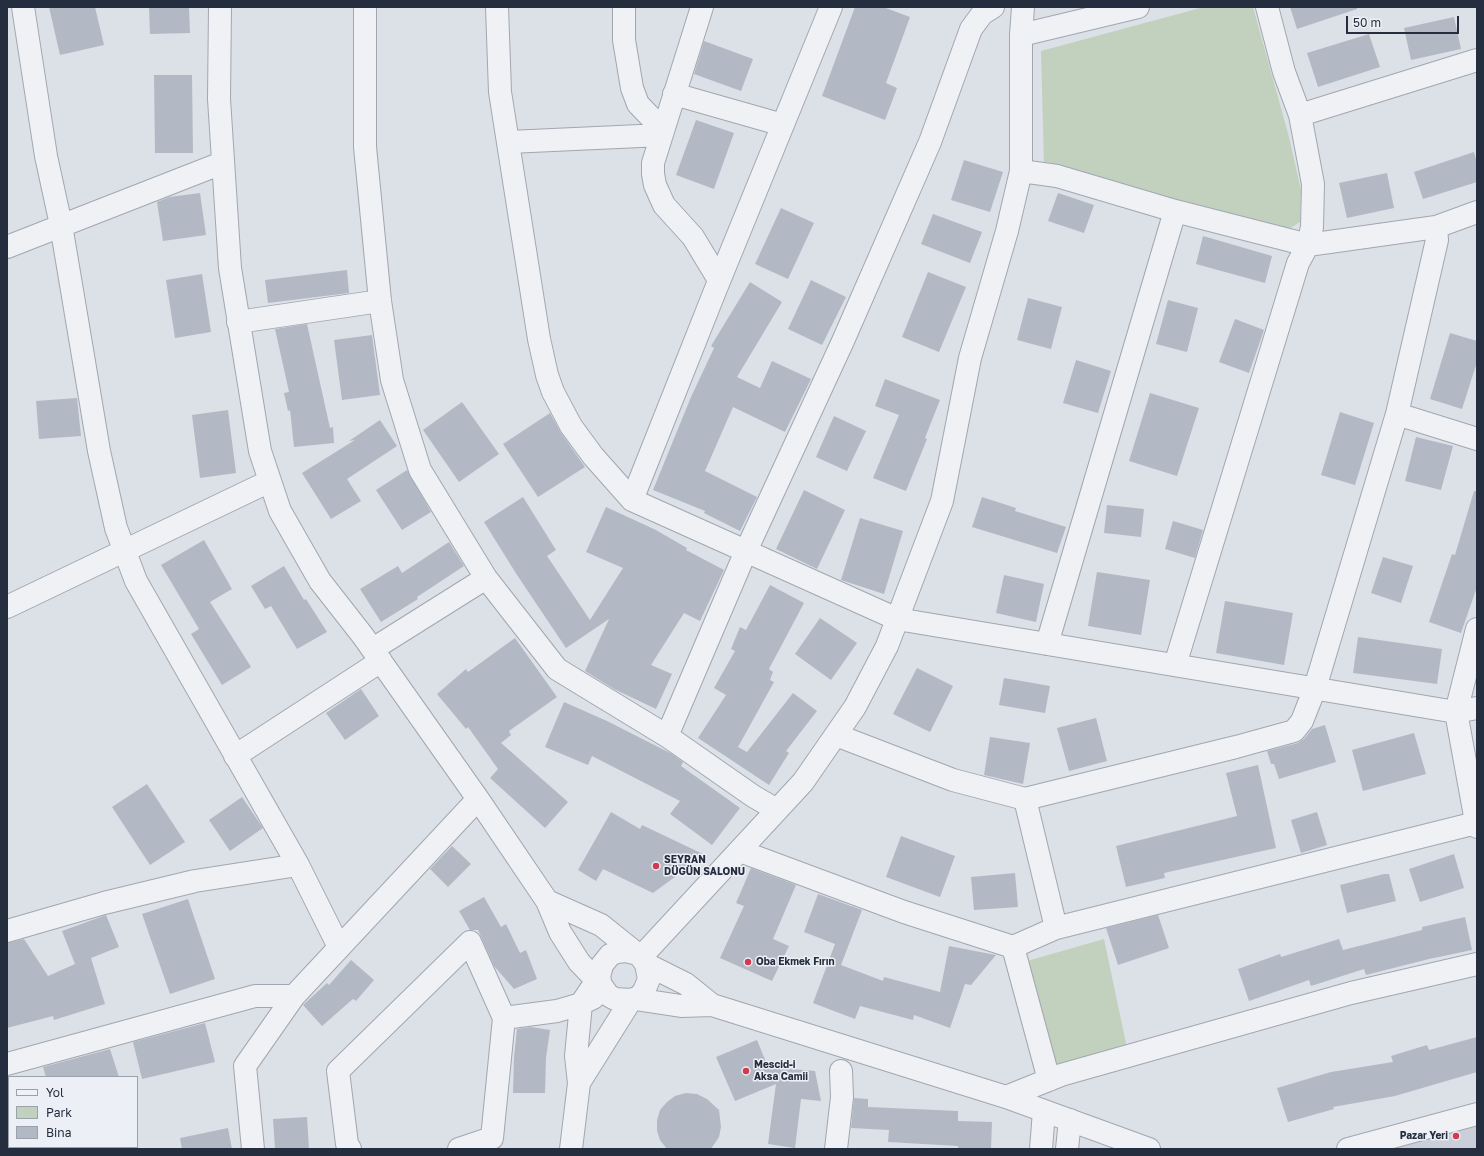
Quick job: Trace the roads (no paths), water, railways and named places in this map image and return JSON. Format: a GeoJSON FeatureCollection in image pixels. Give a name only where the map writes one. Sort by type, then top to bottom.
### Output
{"type":"FeatureCollection","features":[{"type":"Feature","properties":{"kind":"street"},"geometry":{"type":"LineString","coordinates":[[23,7],[46,156],[61,225],[99,450],[116,528],[136,581],[298,865],[339,947]]}},
{"type":"Feature","properties":{"kind":"street"},"geometry":{"type":"LineString","coordinates":[[220,7],[219,99],[230,268],[260,450],[280,511],[320,581],[377,656],[478,799],[547,901],[560,932],[579,962],[600,984],[619,1000],[633,999],[681,1006],[712,1004]]}},
{"type":"Feature","properties":{"kind":"street"},"geometry":{"type":"LineString","coordinates":[[365,7],[365,147],[380,301],[392,380],[420,470],[486,578],[557,669],[667,736],[753,796],[777,810]]}},
{"type":"Feature","properties":{"kind":"street"},"geometry":{"type":"LineString","coordinates":[[498,7],[500,92],[539,340],[547,375],[553,392],[570,426],[593,456],[632,500],[897,619],[1456,712],[1477,708]]}},
{"type":"Feature","properties":{"kind":"street"},"geometry":{"type":"LineString","coordinates":[[624,7],[624,40],[632,88],[638,104],[662,133]]}},
{"type":"Feature","properties":{"kind":"street"},"geometry":{"type":"LineString","coordinates":[[702,7],[653,163],[654,179],[659,195],[671,213],[693,237],[719,280]]}},
{"type":"Feature","properties":{"kind":"street"},"geometry":{"type":"LineString","coordinates":[[632,500],[719,280],[831,7]]}},
{"type":"Feature","properties":{"kind":"street"},"geometry":{"type":"LineString","coordinates":[[667,736],[746,551],[842,341],[930,142],[971,29],[982,14],[993,7]]}},
{"type":"Feature","properties":{"kind":"street"},"geometry":{"type":"LineString","coordinates":[[640,958],[803,782],[855,707],[887,646],[942,501],[970,358],[1007,231],[1021,171],[1021,35],[1023,7]]}},
{"type":"Feature","properties":{"kind":"street"},"geometry":{"type":"LineString","coordinates":[[1021,35],[1138,7]]}},
{"type":"Feature","properties":{"kind":"street"},"geometry":{"type":"LineString","coordinates":[[1176,666],[1298,263],[1308,245],[1312,227],[1313,184],[1300,115],[1284,72],[1267,7]]}},
{"type":"Feature","properties":{"kind":"street"},"geometry":{"type":"LineString","coordinates":[[1300,115],[1477,60]]}},
{"type":"Feature","properties":{"kind":"street"},"geometry":{"type":"LineString","coordinates":[[674,94],[783,125]]}},
{"type":"Feature","properties":{"kind":"street"},"geometry":{"type":"LineString","coordinates":[[509,142],[662,133]]}},
{"type":"Feature","properties":{"kind":"street"},"geometry":{"type":"LineString","coordinates":[[7,247],[222,163]]}},
{"type":"Feature","properties":{"kind":"street"},"geometry":{"type":"LineString","coordinates":[[1021,171],[1057,176],[1176,211],[1308,245],[1436,227],[1477,212]]}},
{"type":"Feature","properties":{"kind":"street"},"geometry":{"type":"LineString","coordinates":[[1047,644],[1176,211]]}},
{"type":"Feature","properties":{"kind":"street"},"geometry":{"type":"LineString","coordinates":[[836,735],[953,780],[1025,799],[1236,747],[1294,731],[1302,721],[1314,688],[1397,414],[1437,240],[1436,227]]}},
{"type":"Feature","properties":{"kind":"street"},"geometry":{"type":"LineString","coordinates":[[238,322],[380,301]]}},
{"type":"Feature","properties":{"kind":"street"},"geometry":{"type":"LineString","coordinates":[[1397,414],[1477,438]]}},
{"type":"Feature","properties":{"kind":"street"},"geometry":{"type":"LineString","coordinates":[[7,607],[270,481]]}},
{"type":"Feature","properties":{"kind":"street"},"geometry":{"type":"LineString","coordinates":[[236,756],[486,578]]}},
{"type":"Feature","properties":{"kind":"street"},"geometry":{"type":"LineString","coordinates":[[740,851],[904,912],[1013,947],[1056,928],[1477,825],[1456,712],[1477,629]]}},
{"type":"Feature","properties":{"kind":"street"},"geometry":{"type":"LineString","coordinates":[[253,1149],[245,1066],[294,996],[478,799]]}},
{"type":"Feature","properties":{"kind":"street"},"geometry":{"type":"LineString","coordinates":[[1025,799],[1056,928]]}},
{"type":"Feature","properties":{"kind":"street"},"geometry":{"type":"LineString","coordinates":[[7,931],[104,903],[195,881],[298,865]]}},
{"type":"Feature","properties":{"kind":"street"},"geometry":{"type":"LineString","coordinates":[[547,901],[601,925],[640,958],[649,971],[648,984],[644,991],[633,999],[579,1083]]}},
{"type":"Feature","properties":{"kind":"street"},"geometry":{"type":"LineString","coordinates":[[350,1149],[347,1144],[338,1071],[470,942],[504,1018],[492,1138],[459,1149]]}},
{"type":"Feature","properties":{"kind":"street"},"geometry":{"type":"LineString","coordinates":[[1013,947],[1049,1080]]}},
{"type":"Feature","properties":{"kind":"street"},"geometry":{"type":"LineString","coordinates":[[504,1018],[557,1011],[581,1004],[600,984],[602,965],[610,956],[622,951],[640,958],[686,984],[712,1004],[1006,1097],[1149,1149]]}},
{"type":"Feature","properties":{"kind":"street"},"geometry":{"type":"LineString","coordinates":[[1006,1097],[1049,1080],[1351,993],[1477,964]]}},
{"type":"Feature","properties":{"kind":"street"},"geometry":{"type":"LineString","coordinates":[[7,1064],[255,996],[294,996]]}},
{"type":"Feature","properties":{"kind":"street"},"geometry":{"type":"LineString","coordinates":[[571,1149],[579,1083],[576,1056],[581,1004]]}},
{"type":"Feature","properties":{"kind":"street"},"geometry":{"type":"LineString","coordinates":[[836,1149],[842,1097],[841,1071]]}},
{"type":"Feature","properties":{"kind":"street"},"geometry":{"type":"LineString","coordinates":[[1041,1149],[1044,1111]]}},
{"type":"Feature","properties":{"kind":"street"},"geometry":{"type":"LineString","coordinates":[[1348,1149],[1477,1114]]}},
{"type":"Feature","properties":{"kind":"street"},"geometry":{"type":"LineString","coordinates":[[1067,1149],[1070,1120]]}},
{"type":"Feature","properties":{"kind":"place","name":"SEYRAN DÜĞÜN SALONU"},"geometry":{"type":"Point","coordinates":[656,866]}},
{"type":"Feature","properties":{"kind":"place","name":"Oba Ekmek Fırın"},"geometry":{"type":"Point","coordinates":[748,962]}},
{"type":"Feature","properties":{"kind":"place","name":"Mescid-i Aksa Camii"},"geometry":{"type":"Point","coordinates":[746,1071]}},
{"type":"Feature","properties":{"kind":"place","name":"Pazar Yeri"},"geometry":{"type":"Point","coordinates":[1456,1136]}}]}
